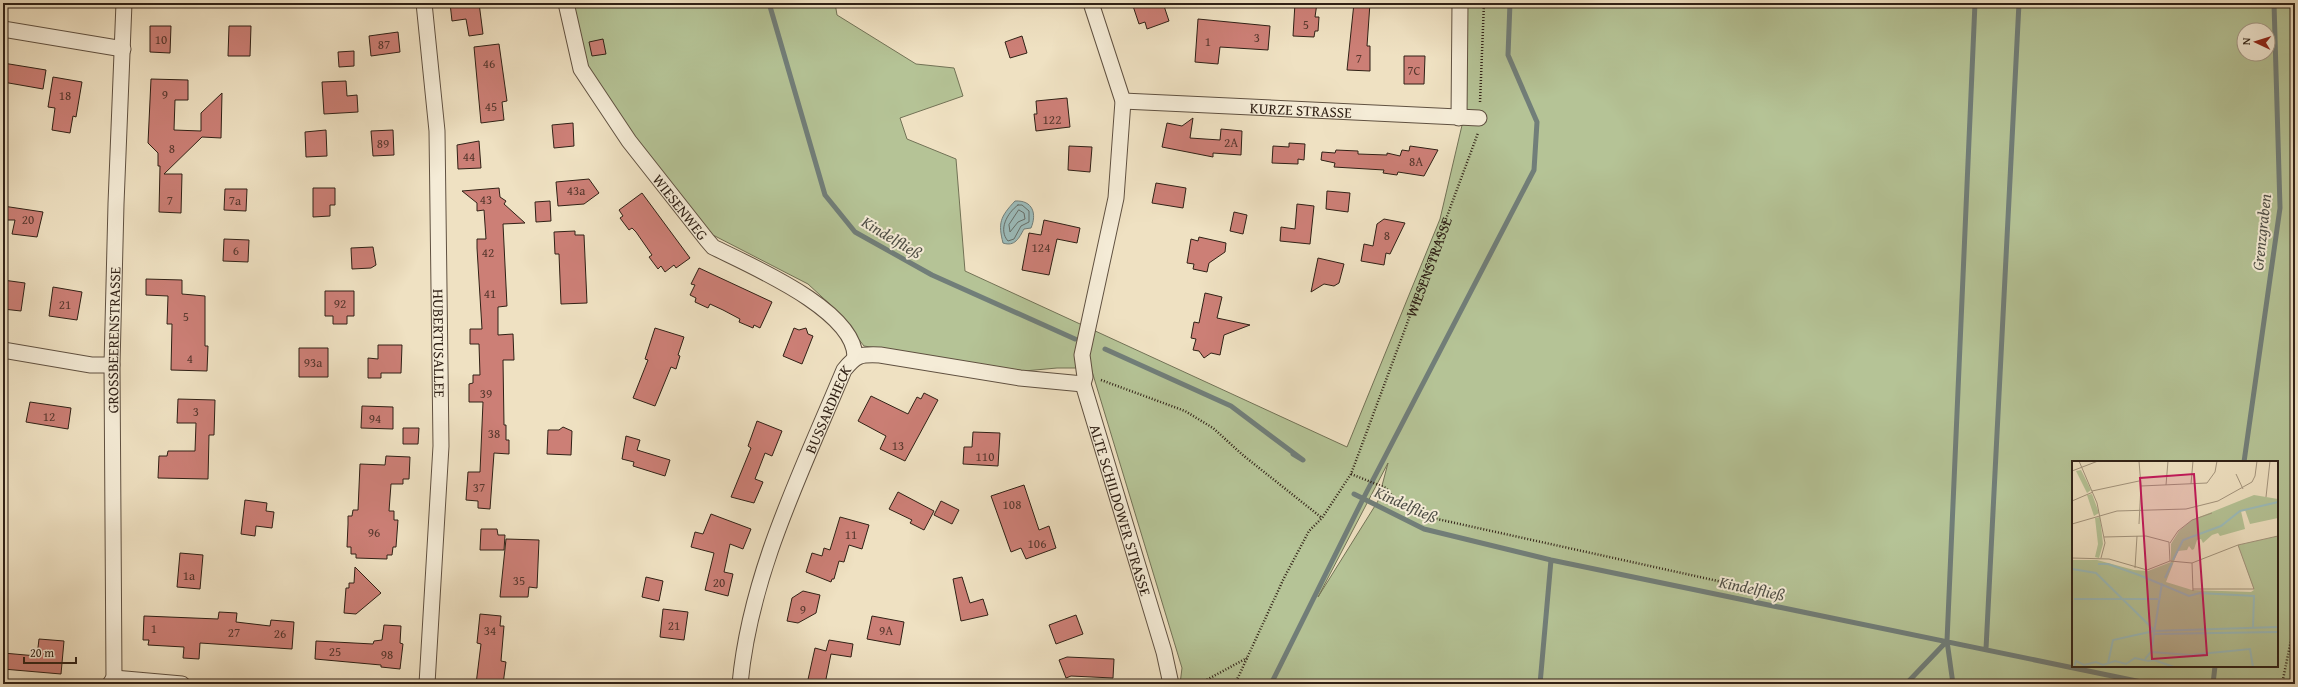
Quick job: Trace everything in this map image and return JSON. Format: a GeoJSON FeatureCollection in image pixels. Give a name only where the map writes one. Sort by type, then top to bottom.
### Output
{"type":"FeatureCollection","features":[{"type":"Feature","properties":{"kind":"street","name":"GROSSBEERENSTRASSE"},"geometry":{"type":"LineString","coordinates":[[112,681],[112,365],[116,204],[124,3]]}},
{"type":"Feature","properties":{"kind":"street","name":"HUBERTUSALLEE"},"geometry":{"type":"LineString","coordinates":[[424,3],[437,131],[441,446],[427,684]]}},
{"type":"Feature","properties":{"kind":"street","name":"WIESENWEG"},"geometry":{"type":"LineString","coordinates":[[566,3],[581,69],[629,141],[707,240],[713,247],[787,285],[826,310],[849,335],[855,346],[855,357]]}},
{"type":"Feature","properties":{"kind":"street"},"geometry":{"type":"LineString","coordinates":[[1092,3],[1123,101]]}},
{"type":"Feature","properties":{"kind":"street"},"geometry":{"type":"LineString","coordinates":[[1459,118],[1460,3]]}},
{"type":"Feature","properties":{"kind":"street"},"geometry":{"type":"LineString","coordinates":[[3,29],[123,49]]}},
{"type":"Feature","properties":{"kind":"street","name":"KURZE STRASSE"},"geometry":{"type":"LineString","coordinates":[[1123,101],[1479,118]]}},
{"type":"Feature","properties":{"kind":"street","name":"ALTE SCHILDOWER STRASSE"},"geometry":{"type":"LineString","coordinates":[[1123,101],[1116,198],[1082,356],[1084,381],[1164,652],[1171,684]]}},
{"type":"Feature","properties":{"kind":"street"},"geometry":{"type":"LineString","coordinates":[[3,350],[91,365],[112,365]]}},
{"type":"Feature","properties":{"kind":"street","name":"BUSSARDHECK"},"geometry":{"type":"LineString","coordinates":[[740,684],[743,658],[771,550],[799,475],[844,370],[855,357],[866,354],[880,355],[1020,378],[1084,381]]}},
{"type":"Feature","properties":{"kind":"street"},"geometry":{"type":"LineString","coordinates":[[112,681],[182,684]]}},
{"type":"Feature","properties":{"kind":"path","name":"WIESENSTRASSE"},"geometry":{"type":"LineString","coordinates":[[1235,684],[1284,578],[1309,531],[1322,518],[1351,474],[1478,138],[1484,3]]}},
{"type":"Feature","properties":{"kind":"path"},"geometry":{"type":"LineString","coordinates":[[1084,381],[1120,386],[1185,411],[1213,428],[1244,456],[1322,518]]}},
{"type":"Feature","properties":{"kind":"path"},"geometry":{"type":"LineString","coordinates":[[1351,474],[1386,488],[1398,504],[1428,517],[1736,585]]}},
{"type":"Feature","properties":{"kind":"path"},"geometry":{"type":"LineString","coordinates":[[2282,684],[2295,621]]}},
{"type":"Feature","properties":{"kind":"path"},"geometry":{"type":"LineString","coordinates":[[1199,684],[1247,658]]}},
{"type":"Feature","properties":{"kind":"green space"},"geometry":{"type":"Polygon","coordinates":[[[571,3],[835,3],[837,15],[916,64],[954,68],[963,96],[900,118],[907,139],[956,159],[965,271],[1347,447],[1440,219],[1463,121],[1467,3],[2295,3],[2295,684],[1180,684],[1182,668],[1091,368],[1057,368],[1024,371],[864,346],[835,309],[808,284],[711,234],[602,96],[585,63],[571,3]],[[1388,463],[1318,597],[1378,501],[1388,463]]]}},
{"type":"Feature","properties":{"kind":"water"},"geometry":{"type":"Polygon","coordinates":[[[1015,201],[1021,201],[1030,205],[1034,218],[1031,228],[1024,229],[1014,243],[1007,244],[1003,243],[1001,225],[1003,216],[1015,201]]]}},
{"type":"Feature","properties":{"kind":"building"},"geometry":{"type":"Polygon","coordinates":[[[450,3],[479,3],[483,34],[469,36],[466,19],[452,21],[450,3]]]}},
{"type":"Feature","properties":{"kind":"building"},"geometry":{"type":"Polygon","coordinates":[[[1132,3],[1163,3],[1169,21],[1147,29],[1145,22],[1139,24],[1132,3]]]}},
{"type":"Feature","properties":{"kind":"building"},"geometry":{"type":"Polygon","coordinates":[[[1295,3],[1317,3],[1315,17],[1319,17],[1318,31],[1315,31],[1314,37],[1293,36],[1295,3]]]}},
{"type":"Feature","properties":{"kind":"building"},"geometry":{"type":"Polygon","coordinates":[[[1354,3],[1370,3],[1367,46],[1370,46],[1370,71],[1347,70],[1354,3]]]}},
{"type":"Feature","properties":{"kind":"building"},"geometry":{"type":"Polygon","coordinates":[[[1198,19],[1270,26],[1268,50],[1220,47],[1218,64],[1195,62],[1198,19]]]}},
{"type":"Feature","properties":{"kind":"building"},"geometry":{"type":"Polygon","coordinates":[[[150,26],[171,26],[170,53],[150,52],[150,26]]]}},
{"type":"Feature","properties":{"kind":"building"},"geometry":{"type":"Polygon","coordinates":[[[229,26],[251,26],[250,56],[228,56],[229,26]]]}},
{"type":"Feature","properties":{"kind":"building"},"geometry":{"type":"Polygon","coordinates":[[[398,32],[400,52],[371,56],[369,36],[398,32]]]}},
{"type":"Feature","properties":{"kind":"building"},"geometry":{"type":"Polygon","coordinates":[[[1022,36],[1027,53],[1010,58],[1005,42],[1022,36]]]}},
{"type":"Feature","properties":{"kind":"building"},"geometry":{"type":"Polygon","coordinates":[[[603,39],[606,54],[592,56],[589,42],[603,39]]]}},
{"type":"Feature","properties":{"kind":"building"},"geometry":{"type":"Polygon","coordinates":[[[499,44],[507,101],[502,102],[504,120],[481,123],[474,47],[499,44]]]}},
{"type":"Feature","properties":{"kind":"building"},"geometry":{"type":"Polygon","coordinates":[[[354,51],[354,66],[339,67],[338,52],[354,51]]]}},
{"type":"Feature","properties":{"kind":"building"},"geometry":{"type":"Polygon","coordinates":[[[1404,56],[1425,56],[1424,84],[1404,84],[1404,56]]]}},
{"type":"Feature","properties":{"kind":"building"},"geometry":{"type":"Polygon","coordinates":[[[3,63],[46,70],[43,89],[3,82],[3,63]]]}},
{"type":"Feature","properties":{"kind":"building"},"geometry":{"type":"Polygon","coordinates":[[[53,77],[82,82],[76,117],[73,116],[70,133],[52,130],[55,108],[48,107],[53,77]]]}},
{"type":"Feature","properties":{"kind":"building"},"geometry":{"type":"Polygon","coordinates":[[[151,79],[188,80],[188,100],[175,100],[174,130],[201,131],[201,113],[222,93],[221,138],[202,137],[164,174],[182,174],[181,213],[159,212],[160,166],[158,166],[158,153],[148,143],[151,79]]]}},
{"type":"Feature","properties":{"kind":"building"},"geometry":{"type":"Polygon","coordinates":[[[346,81],[347,96],[357,95],[358,112],[324,114],[322,82],[346,81]]]}},
{"type":"Feature","properties":{"kind":"building"},"geometry":{"type":"Polygon","coordinates":[[[1067,98],[1070,127],[1036,131],[1034,114],[1037,114],[1036,101],[1067,98]]]}},
{"type":"Feature","properties":{"kind":"building"},"geometry":{"type":"Polygon","coordinates":[[[1193,118],[1190,138],[1220,140],[1221,129],[1242,131],[1241,155],[1213,153],[1213,157],[1162,147],[1167,123],[1182,126],[1193,118]]]}},
{"type":"Feature","properties":{"kind":"building"},"geometry":{"type":"Polygon","coordinates":[[[573,123],[574,146],[554,148],[552,125],[573,123]]]}},
{"type":"Feature","properties":{"kind":"building"},"geometry":{"type":"Polygon","coordinates":[[[326,130],[327,156],[306,157],[305,132],[326,130]]]}},
{"type":"Feature","properties":{"kind":"building"},"geometry":{"type":"Polygon","coordinates":[[[393,130],[394,155],[373,156],[371,131],[393,130]]]}},
{"type":"Feature","properties":{"kind":"building"},"geometry":{"type":"Polygon","coordinates":[[[479,141],[481,168],[458,169],[457,145],[479,141]]]}},
{"type":"Feature","properties":{"kind":"building"},"geometry":{"type":"Polygon","coordinates":[[[1289,143],[1305,144],[1304,160],[1298,159],[1298,164],[1272,163],[1273,146],[1289,147],[1289,143]]]}},
{"type":"Feature","properties":{"kind":"building"},"geometry":{"type":"Polygon","coordinates":[[[1069,146],[1092,147],[1090,172],[1068,170],[1069,146]]]}},
{"type":"Feature","properties":{"kind":"building"},"geometry":{"type":"Polygon","coordinates":[[[1410,146],[1438,150],[1424,176],[1398,172],[1397,175],[1383,173],[1384,170],[1334,167],[1335,163],[1321,160],[1322,152],[1335,153],[1336,150],[1358,151],[1358,154],[1387,155],[1387,153],[1400,156],[1402,150],[1409,151],[1410,146]]]}},
{"type":"Feature","properties":{"kind":"building"},"geometry":{"type":"Polygon","coordinates":[[[589,179],[599,193],[584,204],[558,206],[556,182],[589,179]]]}},
{"type":"Feature","properties":{"kind":"building"},"geometry":{"type":"Polygon","coordinates":[[[1156,183],[1186,188],[1183,208],[1152,203],[1156,183]]]}},
{"type":"Feature","properties":{"kind":"building"},"geometry":{"type":"Polygon","coordinates":[[[313,188],[335,188],[335,205],[330,205],[330,216],[313,217],[313,188]]]}},
{"type":"Feature","properties":{"kind":"building"},"geometry":{"type":"Polygon","coordinates":[[[499,188],[500,197],[506,201],[504,204],[525,223],[503,224],[507,306],[498,307],[498,335],[513,334],[514,360],[503,360],[504,425],[506,425],[506,440],[509,440],[509,454],[494,453],[490,509],[478,508],[478,501],[466,500],[468,472],[480,472],[483,402],[469,402],[469,384],[473,383],[473,375],[480,375],[479,344],[470,344],[470,329],[482,329],[477,239],[486,239],[484,210],[477,211],[477,203],[462,191],[499,188]]]}},
{"type":"Feature","properties":{"kind":"building"},"geometry":{"type":"Polygon","coordinates":[[[225,189],[247,189],[246,211],[224,210],[225,189]]]}},
{"type":"Feature","properties":{"kind":"building"},"geometry":{"type":"Polygon","coordinates":[[[1327,191],[1350,193],[1348,212],[1326,209],[1327,191]]]}},
{"type":"Feature","properties":{"kind":"building"},"geometry":{"type":"Polygon","coordinates":[[[642,193],[690,258],[676,268],[674,265],[665,272],[661,266],[658,269],[649,257],[652,255],[636,232],[632,228],[629,230],[620,218],[623,216],[619,210],[642,193]]]}},
{"type":"Feature","properties":{"kind":"building"},"geometry":{"type":"Polygon","coordinates":[[[550,201],[551,221],[536,222],[535,202],[550,201]]]}},
{"type":"Feature","properties":{"kind":"building"},"geometry":{"type":"Polygon","coordinates":[[[1297,204],[1314,206],[1310,244],[1280,241],[1281,227],[1295,229],[1297,204]]]}},
{"type":"Feature","properties":{"kind":"building"},"geometry":{"type":"Polygon","coordinates":[[[3,206],[43,212],[37,237],[12,234],[15,220],[3,220],[3,206]]]}},
{"type":"Feature","properties":{"kind":"building"},"geometry":{"type":"Polygon","coordinates":[[[1234,212],[1247,215],[1243,234],[1230,231],[1234,212]]]}},
{"type":"Feature","properties":{"kind":"building"},"geometry":{"type":"Polygon","coordinates":[[[1384,219],[1405,223],[1390,254],[1386,253],[1384,265],[1361,261],[1364,244],[1373,246],[1377,224],[1384,219]]]}},
{"type":"Feature","properties":{"kind":"building"},"geometry":{"type":"Polygon","coordinates":[[[1044,220],[1080,228],[1077,243],[1057,239],[1049,275],[1022,270],[1029,233],[1041,235],[1044,220]]]}},
{"type":"Feature","properties":{"kind":"building"},"geometry":{"type":"Polygon","coordinates":[[[575,231],[575,235],[584,235],[587,303],[561,304],[559,254],[555,254],[554,232],[575,231]]]}},
{"type":"Feature","properties":{"kind":"building"},"geometry":{"type":"Polygon","coordinates":[[[1199,237],[1226,243],[1225,252],[1209,263],[1207,272],[1193,269],[1194,264],[1187,263],[1191,239],[1198,241],[1199,237]]]}},
{"type":"Feature","properties":{"kind":"building"},"geometry":{"type":"Polygon","coordinates":[[[224,239],[249,240],[248,262],[223,261],[224,239]]]}},
{"type":"Feature","properties":{"kind":"building"},"geometry":{"type":"Polygon","coordinates":[[[373,247],[376,265],[371,268],[352,269],[351,248],[373,247]]]}},
{"type":"Feature","properties":{"kind":"building"},"geometry":{"type":"Polygon","coordinates":[[[1318,258],[1344,264],[1339,283],[1334,286],[1324,284],[1311,292],[1318,258]]]}},
{"type":"Feature","properties":{"kind":"building"},"geometry":{"type":"Polygon","coordinates":[[[699,268],[772,302],[760,328],[754,325],[753,328],[739,322],[740,319],[710,304],[708,308],[695,302],[696,298],[690,295],[695,285],[691,284],[699,268]]]}},
{"type":"Feature","properties":{"kind":"building"},"geometry":{"type":"Polygon","coordinates":[[[146,279],[182,280],[182,294],[205,296],[205,346],[208,346],[207,371],[171,370],[172,324],[167,324],[168,296],[146,295],[146,279]]]}},
{"type":"Feature","properties":{"kind":"building"},"geometry":{"type":"Polygon","coordinates":[[[3,280],[25,283],[21,311],[3,309],[3,280]]]}},
{"type":"Feature","properties":{"kind":"building"},"geometry":{"type":"Polygon","coordinates":[[[53,287],[82,292],[77,320],[49,316],[53,287]]]}},
{"type":"Feature","properties":{"kind":"building"},"geometry":{"type":"Polygon","coordinates":[[[325,291],[354,291],[354,316],[347,316],[347,324],[333,324],[333,316],[325,316],[325,291]]]}},
{"type":"Feature","properties":{"kind":"building"},"geometry":{"type":"Polygon","coordinates":[[[1205,293],[1222,297],[1217,318],[1250,325],[1224,335],[1220,355],[1211,353],[1204,358],[1199,351],[1193,350],[1196,339],[1191,338],[1194,322],[1199,323],[1205,293]]]}},
{"type":"Feature","properties":{"kind":"building"},"geometry":{"type":"Polygon","coordinates":[[[655,328],[684,337],[678,355],[680,356],[676,369],[671,367],[655,406],[633,398],[648,360],[645,359],[655,328]]]}},
{"type":"Feature","properties":{"kind":"building"},"geometry":{"type":"Polygon","coordinates":[[[794,328],[799,330],[806,328],[808,334],[813,336],[802,364],[783,356],[794,328]]]}},
{"type":"Feature","properties":{"kind":"building"},"geometry":{"type":"Polygon","coordinates":[[[378,345],[402,345],[401,373],[381,373],[381,378],[368,378],[368,358],[378,359],[378,345]]]}},
{"type":"Feature","properties":{"kind":"building"},"geometry":{"type":"Polygon","coordinates":[[[299,348],[328,348],[328,377],[299,377],[299,348]]]}},
{"type":"Feature","properties":{"kind":"building"},"geometry":{"type":"Polygon","coordinates":[[[924,393],[938,400],[905,461],[880,449],[886,436],[858,421],[871,396],[908,414],[917,397],[921,399],[924,393]]]}},
{"type":"Feature","properties":{"kind":"building"},"geometry":{"type":"Polygon","coordinates":[[[178,399],[215,400],[214,435],[209,435],[208,479],[158,478],[159,456],[167,456],[168,451],[195,451],[196,423],[177,423],[178,399]]]}},
{"type":"Feature","properties":{"kind":"building"},"geometry":{"type":"Polygon","coordinates":[[[30,402],[71,408],[68,429],[26,422],[30,402]]]}},
{"type":"Feature","properties":{"kind":"building"},"geometry":{"type":"Polygon","coordinates":[[[362,406],[393,407],[393,429],[361,428],[362,406]]]}},
{"type":"Feature","properties":{"kind":"building"},"geometry":{"type":"Polygon","coordinates":[[[757,421],[782,431],[772,456],[765,453],[755,479],[763,482],[754,503],[731,497],[751,448],[748,446],[757,421]]]}},
{"type":"Feature","properties":{"kind":"building"},"geometry":{"type":"Polygon","coordinates":[[[563,427],[572,431],[571,455],[547,454],[548,430],[559,430],[563,427]]]}},
{"type":"Feature","properties":{"kind":"building"},"geometry":{"type":"Polygon","coordinates":[[[403,428],[419,428],[418,444],[403,444],[403,428]]]}},
{"type":"Feature","properties":{"kind":"building"},"geometry":{"type":"Polygon","coordinates":[[[973,432],[1000,433],[998,466],[963,464],[964,447],[972,447],[973,432]]]}},
{"type":"Feature","properties":{"kind":"building"},"geometry":{"type":"Polygon","coordinates":[[[626,436],[640,440],[637,450],[670,460],[665,476],[633,466],[634,462],[622,459],[626,436]]]}},
{"type":"Feature","properties":{"kind":"building"},"geometry":{"type":"Polygon","coordinates":[[[386,456],[410,457],[409,479],[403,479],[403,484],[391,484],[389,511],[394,511],[394,520],[398,520],[396,547],[393,547],[392,555],[387,555],[387,559],[356,558],[356,554],[351,554],[351,547],[347,547],[348,516],[352,516],[353,510],[358,510],[360,464],[385,465],[386,456]]]}},
{"type":"Feature","properties":{"kind":"building"},"geometry":{"type":"Polygon","coordinates":[[[1024,485],[1039,530],[1049,526],[1056,548],[1026,559],[1021,548],[1011,552],[991,496],[1024,485]]]}},
{"type":"Feature","properties":{"kind":"building"},"geometry":{"type":"Polygon","coordinates":[[[898,492],[934,511],[924,530],[910,523],[912,520],[889,509],[898,492]]]}},
{"type":"Feature","properties":{"kind":"building"},"geometry":{"type":"Polygon","coordinates":[[[245,500],[267,503],[266,511],[274,512],[272,528],[256,526],[255,536],[241,534],[245,500]]]}},
{"type":"Feature","properties":{"kind":"building"},"geometry":{"type":"Polygon","coordinates":[[[941,501],[959,510],[952,524],[934,515],[941,501]]]}},
{"type":"Feature","properties":{"kind":"building"},"geometry":{"type":"Polygon","coordinates":[[[711,514],[751,529],[743,549],[730,544],[724,572],[733,574],[728,596],[705,590],[714,553],[691,547],[695,532],[703,534],[711,514]]]}},
{"type":"Feature","properties":{"kind":"building"},"geometry":{"type":"Polygon","coordinates":[[[840,517],[869,525],[862,549],[849,545],[844,562],[839,561],[834,579],[832,579],[831,582],[806,572],[812,553],[822,556],[824,548],[830,550],[840,517]]]}},
{"type":"Feature","properties":{"kind":"building"},"geometry":{"type":"Polygon","coordinates":[[[481,529],[497,529],[498,535],[505,535],[504,550],[480,550],[481,529]]]}},
{"type":"Feature","properties":{"kind":"building"},"geometry":{"type":"Polygon","coordinates":[[[506,539],[539,540],[537,588],[529,587],[528,597],[500,597],[506,539]]]}},
{"type":"Feature","properties":{"kind":"building"},"geometry":{"type":"Polygon","coordinates":[[[180,553],[203,555],[200,589],[177,587],[180,553]]]}},
{"type":"Feature","properties":{"kind":"building"},"geometry":{"type":"Polygon","coordinates":[[[355,567],[381,593],[356,614],[344,613],[346,588],[349,588],[349,583],[354,583],[355,567]]]}},
{"type":"Feature","properties":{"kind":"building"},"geometry":{"type":"Polygon","coordinates":[[[646,577],[663,581],[659,601],[642,597],[646,577]]]}},
{"type":"Feature","properties":{"kind":"building"},"geometry":{"type":"Polygon","coordinates":[[[962,577],[970,603],[983,599],[988,615],[961,621],[953,579],[962,577]]]}},
{"type":"Feature","properties":{"kind":"building"},"geometry":{"type":"Polygon","coordinates":[[[803,591],[820,595],[816,613],[798,623],[787,621],[792,598],[803,591]]]}},
{"type":"Feature","properties":{"kind":"building"},"geometry":{"type":"Polygon","coordinates":[[[663,609],[688,612],[684,640],[660,637],[663,609]]]}},
{"type":"Feature","properties":{"kind":"building"},"geometry":{"type":"Polygon","coordinates":[[[219,612],[237,613],[236,622],[270,626],[271,620],[294,622],[292,649],[200,643],[199,659],[183,658],[184,647],[148,645],[149,640],[143,640],[144,616],[218,619],[219,612]]]}},
{"type":"Feature","properties":{"kind":"building"},"geometry":{"type":"Polygon","coordinates":[[[480,614],[501,616],[500,626],[504,626],[501,661],[506,662],[503,684],[476,684],[481,644],[477,643],[480,614]]]}},
{"type":"Feature","properties":{"kind":"building"},"geometry":{"type":"Polygon","coordinates":[[[1076,615],[1083,634],[1056,644],[1049,625],[1076,615]]]}},
{"type":"Feature","properties":{"kind":"building"},"geometry":{"type":"Polygon","coordinates":[[[872,616],[904,622],[900,645],[867,639],[872,616]]]}},
{"type":"Feature","properties":{"kind":"building"},"geometry":{"type":"Polygon","coordinates":[[[384,625],[401,626],[400,643],[403,644],[400,669],[381,667],[381,665],[315,659],[316,641],[373,644],[374,641],[382,640],[384,625]]]}},
{"type":"Feature","properties":{"kind":"building"},"geometry":{"type":"Polygon","coordinates":[[[39,639],[64,641],[61,674],[3,669],[3,653],[37,656],[39,639]]]}},
{"type":"Feature","properties":{"kind":"building"},"geometry":{"type":"Polygon","coordinates":[[[829,640],[853,644],[851,657],[831,654],[825,684],[807,684],[815,648],[826,651],[829,640]]]}},
{"type":"Feature","properties":{"kind":"building"},"geometry":{"type":"Polygon","coordinates":[[[1067,657],[1114,659],[1113,678],[1071,676],[1066,678],[1059,660],[1067,657]]]}},
{"type":"Feature","properties":{"kind":"waterway","name":"Kindelfließ"},"geometry":{"type":"LineString","coordinates":[[769,3],[825,195],[855,232],[932,275],[1075,339]]}},
{"type":"Feature","properties":{"kind":"waterway"},"geometry":{"type":"LineString","coordinates":[[1271,684],[1363,499],[1534,170],[1537,122],[1508,55],[1510,3]]}},
{"type":"Feature","properties":{"kind":"waterway"},"geometry":{"type":"LineString","coordinates":[[1953,684],[1947,641],[1975,3]]}},
{"type":"Feature","properties":{"kind":"waterway"},"geometry":{"type":"LineString","coordinates":[[1986,649],[2019,3]]}},
{"type":"Feature","properties":{"kind":"waterway","name":"Grenzgraben"},"geometry":{"type":"LineString","coordinates":[[2244,461],[2280,208],[2274,3]]}},
{"type":"Feature","properties":{"kind":"waterway","name":"Kindelfließ"},"geometry":{"type":"LineString","coordinates":[[1105,349],[1231,406],[1303,460],[1293,454]]}},
{"type":"Feature","properties":{"kind":"waterway","name":"Kindelfließ"},"geometry":{"type":"LineString","coordinates":[[1354,494],[1424,529],[1551,560],[2151,684]]}},
{"type":"Feature","properties":{"kind":"waterway"},"geometry":{"type":"LineString","coordinates":[[1540,684],[1551,560]]}},
{"type":"Feature","properties":{"kind":"waterway"},"geometry":{"type":"LineString","coordinates":[[1906,684],[1947,641]]}},
{"type":"Feature","properties":{"kind":"waterway","name":"Grenzgraben"},"geometry":{"type":"LineString","coordinates":[[2213,684],[2215,667]]}}]}
